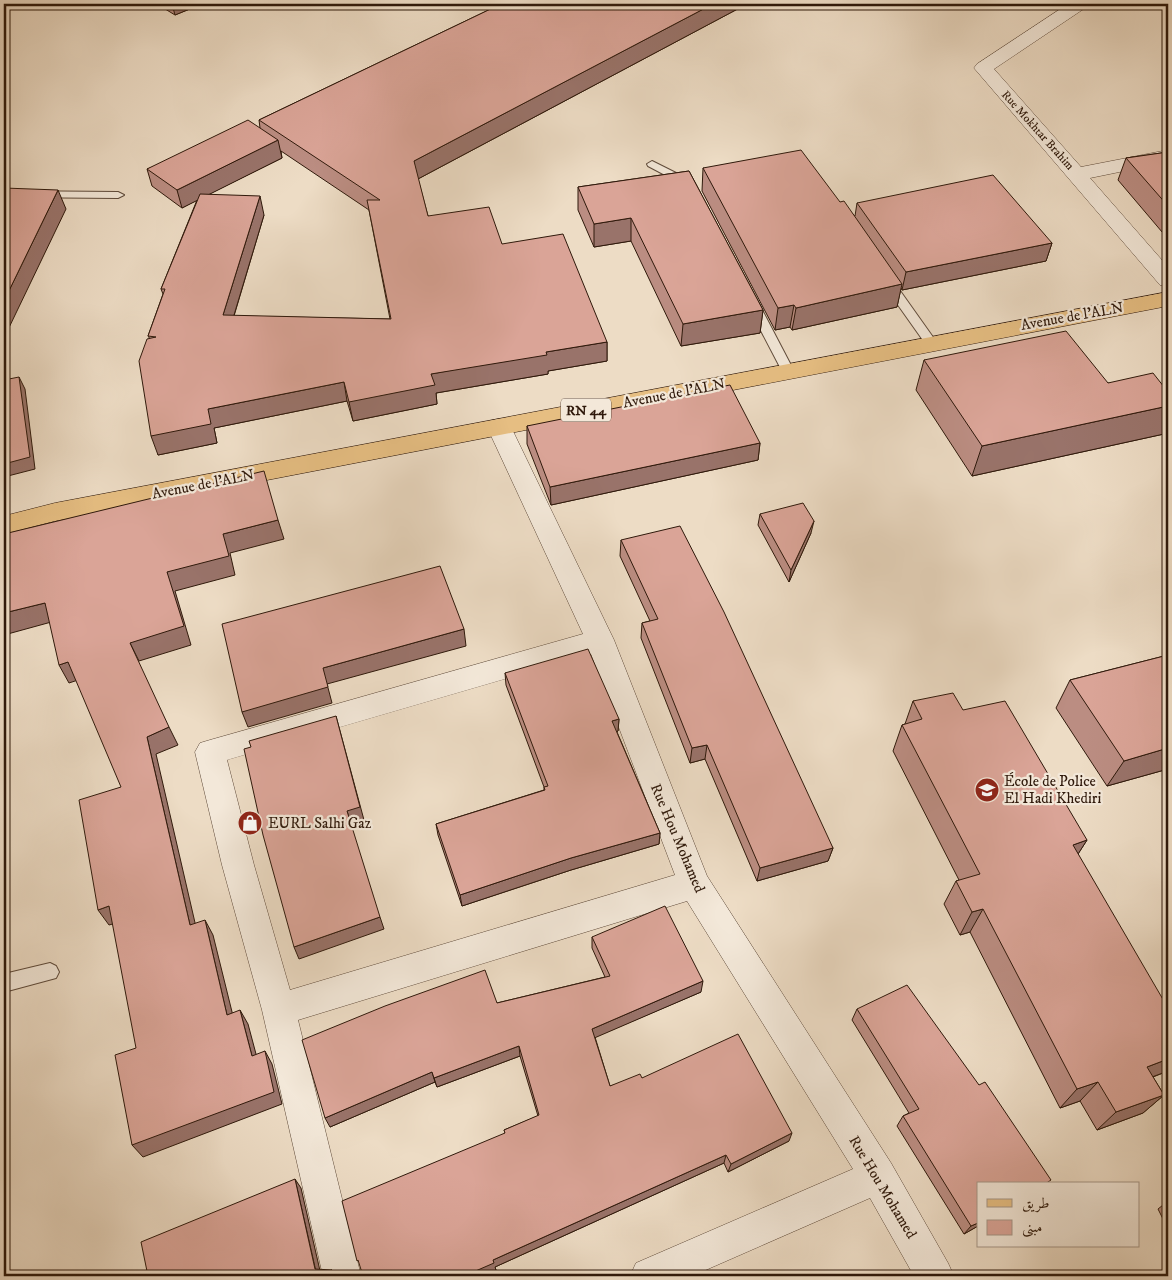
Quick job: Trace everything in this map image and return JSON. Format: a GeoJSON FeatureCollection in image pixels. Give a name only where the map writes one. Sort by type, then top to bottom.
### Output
{"type":"FeatureCollection","features":[{"type":"Feature","properties":{"kind":"main road","name":"Avenue de l'ALN"},"geometry":{"type":"LineString","coordinates":[[4,525],[55,512],[1168,298]]}},
{"type":"Feature","properties":{"kind":"street","name":"Rue Mokhtar Brahim"},"geometry":{"type":"LineString","coordinates":[[1078,4],[983,68],[1078,174],[1168,280]]}},
{"type":"Feature","properties":{"kind":"street"},"geometry":{"type":"LineString","coordinates":[[1078,174],[1168,156]]}},
{"type":"Feature","properties":{"kind":"street","name":"Rue Hou Mohamed"},"geometry":{"type":"LineString","coordinates":[[499,427],[600,640],[694,884],[878,1176],[935,1276]]}},
{"type":"Feature","properties":{"kind":"street"},"geometry":{"type":"LineString","coordinates":[[342,1276],[280,1010],[238,865],[210,752],[600,640]]}},
{"type":"Feature","properties":{"kind":"street"},"geometry":{"type":"LineString","coordinates":[[280,1010],[694,884]]}},
{"type":"Feature","properties":{"kind":"street"},"geometry":{"type":"LineString","coordinates":[[649,1276],[878,1176]]}},
{"type":"Feature","properties":{"kind":"lane"},"geometry":{"type":"LineString","coordinates":[[652,164],[690,184],[695,192]]}},
{"type":"Feature","properties":{"kind":"lane"},"geometry":{"type":"LineString","coordinates":[[4,194],[118,195]]}},
{"type":"Feature","properties":{"kind":"lane"},"geometry":{"type":"LineString","coordinates":[[882,272],[931,343]]}},
{"type":"Feature","properties":{"kind":"lane"},"geometry":{"type":"LineString","coordinates":[[748,295],[788,371]]}},
{"type":"Feature","properties":{"kind":"lane"},"geometry":{"type":"LineString","coordinates":[[4,984],[50,972]]}},
{"type":"Feature","properties":{"kind":"building"},"geometry":{"type":"Polygon","coordinates":[[[501,4],[713,4],[414,161],[428,216],[489,207],[502,244],[563,234],[607,342],[546,352],[547,355],[431,374],[435,385],[349,402],[344,382],[208,409],[211,424],[151,436],[139,361],[147,339],[156,337],[148,336],[165,289],[161,289],[200,194],[260,196],[223,315],[391,319],[367,200],[380,200],[259,120],[501,4]]]}},
{"type":"Feature","properties":{"kind":"building"},"geometry":{"type":"Polygon","coordinates":[[[248,120],[278,140],[177,190],[147,169],[248,120]]]}},
{"type":"Feature","properties":{"kind":"building"},"geometry":{"type":"Polygon","coordinates":[[[801,150],[840,202],[844,201],[902,284],[796,308],[794,305],[778,308],[703,168],[801,150]]]}},
{"type":"Feature","properties":{"kind":"building"},"geometry":{"type":"Polygon","coordinates":[[[1168,152],[1168,206],[1126,158],[1168,152]]]}},
{"type":"Feature","properties":{"kind":"building"},"geometry":{"type":"Polygon","coordinates":[[[689,171],[763,310],[683,324],[631,218],[594,224],[578,187],[689,171]]]}},
{"type":"Feature","properties":{"kind":"building"},"geometry":{"type":"Polygon","coordinates":[[[993,175],[1052,243],[906,272],[857,203],[993,175]]]}},
{"type":"Feature","properties":{"kind":"building"},"geometry":{"type":"Polygon","coordinates":[[[4,188],[58,190],[4,301],[4,188]]]}},
{"type":"Feature","properties":{"kind":"building"},"geometry":{"type":"Polygon","coordinates":[[[1066,331],[1108,383],[1153,373],[1168,392],[1168,406],[982,446],[924,360],[1066,331]]]}},
{"type":"Feature","properties":{"kind":"building"},"geometry":{"type":"Polygon","coordinates":[[[19,377],[30,457],[4,464],[4,380],[19,377]]]}},
{"type":"Feature","properties":{"kind":"building"},"geometry":{"type":"Polygon","coordinates":[[[730,385],[760,443],[550,487],[527,426],[730,385]]]}},
{"type":"Feature","properties":{"kind":"building"},"geometry":{"type":"Polygon","coordinates":[[[264,471],[278,520],[223,534],[229,556],[167,572],[184,626],[130,643],[169,727],[147,737],[190,925],[205,920],[227,1015],[240,1010],[252,1056],[265,1051],[274,1092],[132,1145],[115,1055],[136,1048],[109,906],[98,910],[79,800],[121,787],[68,662],[59,665],[45,603],[4,613],[4,534],[264,471]]]}},
{"type":"Feature","properties":{"kind":"building"},"geometry":{"type":"Polygon","coordinates":[[[803,503],[814,521],[791,570],[760,514],[803,503]]]}},
{"type":"Feature","properties":{"kind":"building"},"geometry":{"type":"Polygon","coordinates":[[[680,526],[724,612],[833,848],[760,868],[707,745],[692,748],[642,623],[658,619],[621,540],[680,526]]]}},
{"type":"Feature","properties":{"kind":"building"},"geometry":{"type":"Polygon","coordinates":[[[440,566],[464,629],[323,668],[328,687],[242,712],[222,624],[440,566]]]}},
{"type":"Feature","properties":{"kind":"building"},"geometry":{"type":"Polygon","coordinates":[[[588,649],[619,719],[612,721],[660,833],[571,858],[460,895],[436,824],[545,790],[544,787],[548,786],[505,673],[588,649]]]}},
{"type":"Feature","properties":{"kind":"building"},"geometry":{"type":"Polygon","coordinates":[[[1168,655],[1168,748],[1124,761],[1070,680],[1168,655]]]}},
{"type":"Feature","properties":{"kind":"building"},"geometry":{"type":"Polygon","coordinates":[[[953,693],[963,710],[1005,701],[1087,840],[1073,845],[1168,1008],[1168,1059],[1147,1067],[1164,1095],[1116,1112],[1098,1082],[1077,1089],[983,909],[972,912],[956,881],[980,874],[902,725],[922,719],[913,701],[953,693]]]}},
{"type":"Feature","properties":{"kind":"building"},"geometry":{"type":"Polygon","coordinates":[[[336,716],[360,807],[347,811],[380,917],[294,947],[263,835],[244,749],[251,747],[249,741],[336,716]]]}},
{"type":"Feature","properties":{"kind":"building"},"geometry":{"type":"Polygon","coordinates":[[[665,906],[703,981],[592,1029],[610,1086],[640,1074],[642,1078],[738,1034],[792,1133],[731,1164],[726,1155],[493,1260],[494,1263],[464,1276],[363,1276],[357,1261],[342,1201],[505,1133],[504,1130],[539,1115],[519,1046],[434,1078],[432,1072],[325,1118],[302,1040],[385,1006],[485,970],[497,1003],[610,976],[592,937],[665,906]]]}},
{"type":"Feature","properties":{"kind":"building"},"geometry":{"type":"Polygon","coordinates":[[[907,985],[979,1085],[985,1082],[1051,1180],[1048,1182],[977,1182],[977,1223],[971,1226],[903,1116],[919,1109],[857,1009],[907,985]]]}},
{"type":"Feature","properties":{"kind":"building"},"geometry":{"type":"Polygon","coordinates":[[[295,1179],[315,1269],[332,1270],[317,1276],[148,1276],[141,1242],[295,1179]]]}},
{"type":"Feature","properties":{"kind":"place","name":"École de Police El Hadi Khediri"},"geometry":{"type":"Point","coordinates":[987,790]}},
{"type":"Feature","properties":{"kind":"place","name":"EURL Salhi Gaz"},"geometry":{"type":"Point","coordinates":[250,823]}}]}
